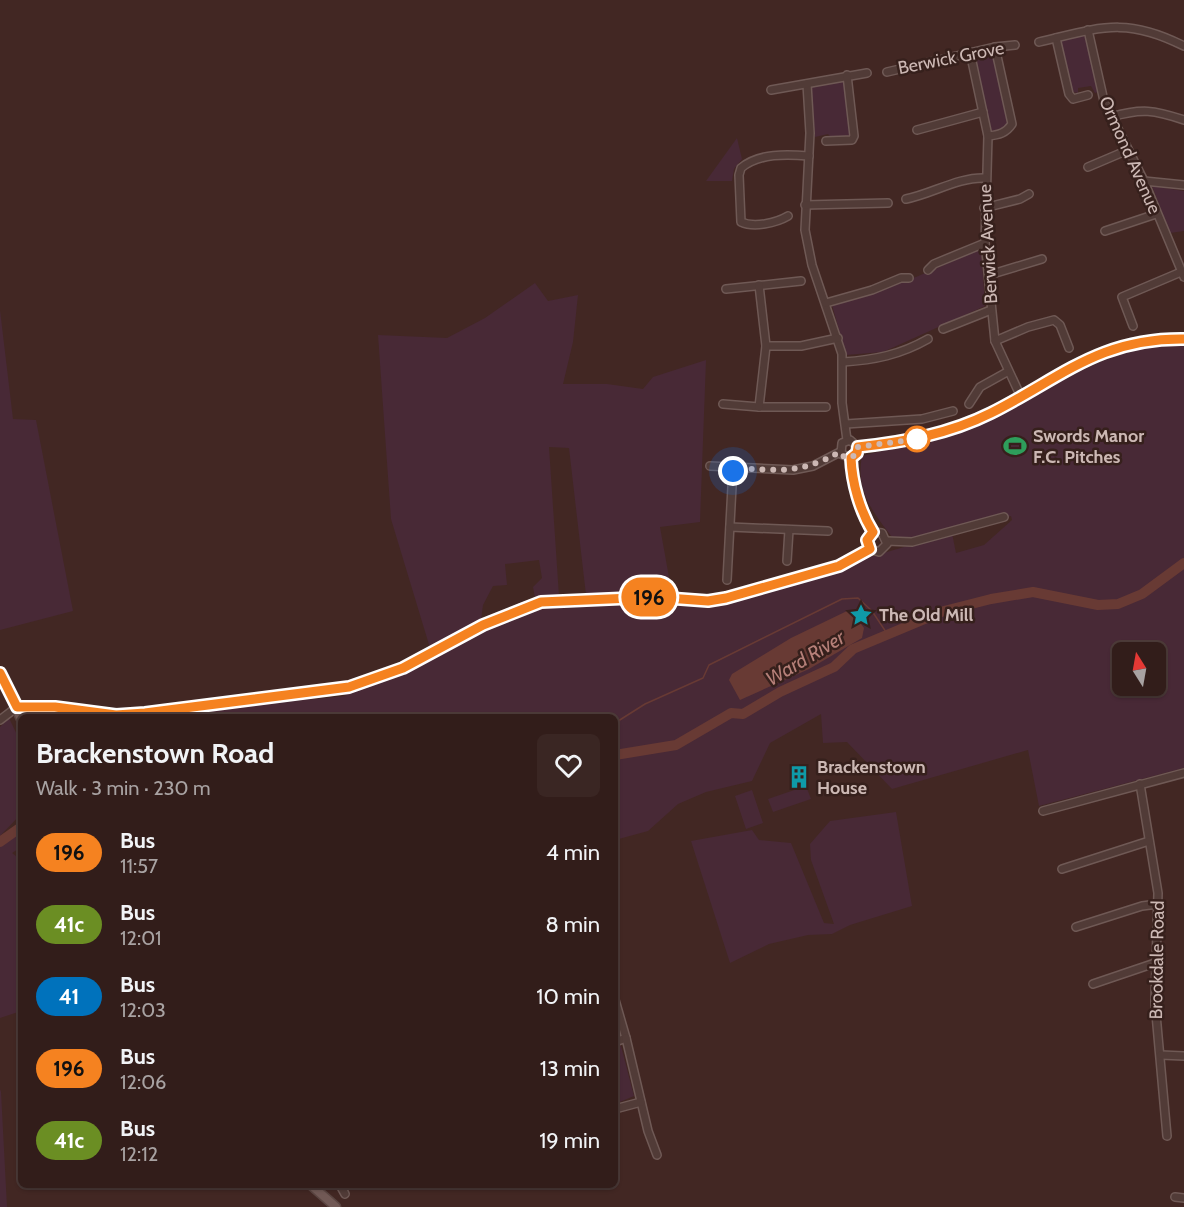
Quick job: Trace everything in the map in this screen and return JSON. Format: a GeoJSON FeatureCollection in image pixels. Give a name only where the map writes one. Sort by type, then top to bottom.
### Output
{"type":"FeatureCollection","features":[{"type":"Feature","properties":{"kind":"main road"},"geometry":{"type":"LineString","coordinates":[[0,673],[19,714]]}},
{"type":"Feature","properties":{"kind":"main road"},"geometry":{"type":"LineString","coordinates":[[314,1188],[336,1207]]}},
{"type":"Feature","properties":{"kind":"street"},"geometry":{"type":"LineString","coordinates":[[1039,42],[1115,26],[1141,28],[1184,46]]}},
{"type":"Feature","properties":{"kind":"street","name":"Ormond Avenue"},"geometry":{"type":"LineString","coordinates":[[1088,30],[1101,92],[1111,117],[1144,181],[1183,274]]}},
{"type":"Feature","properties":{"kind":"street"},"geometry":{"type":"LineString","coordinates":[[1056,38],[1070,94],[1073,99],[1088,95]]}},
{"type":"Feature","properties":{"kind":"street","name":"Berwick Grove"},"geometry":{"type":"LineString","coordinates":[[887,72],[970,52],[1016,45]]}},
{"type":"Feature","properties":{"kind":"street"},"geometry":{"type":"LineString","coordinates":[[988,136],[999,135],[1012,124],[995,47]]}},
{"type":"Feature","properties":{"kind":"street","name":"Berwick Avenue"},"geometry":{"type":"LineString","coordinates":[[970,52],[988,136],[984,208],[985,243],[995,340],[1007,372],[1021,397]]}},
{"type":"Feature","properties":{"kind":"street"},"geometry":{"type":"LineString","coordinates":[[771,90],[867,73]]}},
{"type":"Feature","properties":{"kind":"street"},"geometry":{"type":"LineString","coordinates":[[826,141],[852,140],[854,136],[847,75]]}},
{"type":"Feature","properties":{"kind":"street"},"geometry":{"type":"LineString","coordinates":[[807,84],[809,156],[805,205],[807,244],[838,338],[843,362],[842,403],[848,440]]}},
{"type":"Feature","properties":{"kind":"street"},"geometry":{"type":"LineString","coordinates":[[1111,117],[1132,110],[1151,109],[1184,120]]}},
{"type":"Feature","properties":{"kind":"street"},"geometry":{"type":"LineString","coordinates":[[917,130],[983,112]]}},
{"type":"Feature","properties":{"kind":"street"},"geometry":{"type":"LineString","coordinates":[[1088,166],[1128,150]]}},
{"type":"Feature","properties":{"kind":"street"},"geometry":{"type":"LineString","coordinates":[[788,216],[780,221],[758,224],[741,222],[739,175],[741,168],[759,159],[778,155],[809,156]]}},
{"type":"Feature","properties":{"kind":"street"},"geometry":{"type":"LineString","coordinates":[[906,199],[926,195],[956,182],[985,178]]}},
{"type":"Feature","properties":{"kind":"street"},"geometry":{"type":"LineString","coordinates":[[1144,181],[1184,185]]}},
{"type":"Feature","properties":{"kind":"street"},"geometry":{"type":"LineString","coordinates":[[984,208],[1020,199],[1029,194]]}},
{"type":"Feature","properties":{"kind":"street"},"geometry":{"type":"LineString","coordinates":[[805,205],[888,203]]}},
{"type":"Feature","properties":{"kind":"street"},"geometry":{"type":"LineString","coordinates":[[1105,231],[1156,214]]}},
{"type":"Feature","properties":{"kind":"street"},"geometry":{"type":"LineString","coordinates":[[928,270],[934,264],[985,243]]}},
{"type":"Feature","properties":{"kind":"street"},"geometry":{"type":"LineString","coordinates":[[989,275],[1042,259]]}},
{"type":"Feature","properties":{"kind":"street"},"geometry":{"type":"LineString","coordinates":[[1133,326],[1122,297],[1183,274]]}},
{"type":"Feature","properties":{"kind":"street"},"geometry":{"type":"LineString","coordinates":[[826,303],[872,290],[901,278],[909,278]]}},
{"type":"Feature","properties":{"kind":"street"},"geometry":{"type":"LineString","coordinates":[[726,289],[801,281]]}},
{"type":"Feature","properties":{"kind":"street"},"geometry":{"type":"LineString","coordinates":[[759,285],[765,346],[759,407]]}},
{"type":"Feature","properties":{"kind":"street"},"geometry":{"type":"LineString","coordinates":[[943,329],[991,310]]}},
{"type":"Feature","properties":{"kind":"street"},"geometry":{"type":"LineString","coordinates":[[995,340],[1054,320],[1060,325],[1069,348]]}},
{"type":"Feature","properties":{"kind":"street"},"geometry":{"type":"LineString","coordinates":[[765,346],[801,346],[838,338]]}},
{"type":"Feature","properties":{"kind":"street"},"geometry":{"type":"LineString","coordinates":[[843,362],[878,359],[908,351],[928,339]]}},
{"type":"Feature","properties":{"kind":"street"},"geometry":{"type":"LineString","coordinates":[[858,447],[891,444],[941,432],[989,414],[1076,363],[1104,351],[1153,340],[1184,339]]}},
{"type":"Feature","properties":{"kind":"street"},"geometry":{"type":"LineString","coordinates":[[969,404],[980,387],[1007,372]]}},
{"type":"Feature","properties":{"kind":"street"},"geometry":{"type":"LineString","coordinates":[[723,404],[759,407],[826,407]]}},
{"type":"Feature","properties":{"kind":"street"},"geometry":{"type":"LineString","coordinates":[[846,424],[922,419],[952,411]]}},
{"type":"Feature","properties":{"kind":"street"},"geometry":{"type":"LineString","coordinates":[[840,452],[842,443],[848,440],[855,442],[858,447],[857,453],[851,458]]}},
{"type":"Feature","properties":{"kind":"street"},"geometry":{"type":"LineString","coordinates":[[840,452],[843,456],[851,458]]}},
{"type":"Feature","properties":{"kind":"street"},"geometry":{"type":"LineString","coordinates":[[710,466],[793,470],[813,466],[840,452]]}},
{"type":"Feature","properties":{"kind":"street"},"geometry":{"type":"LineString","coordinates":[[851,458],[854,485],[873,532]]}},
{"type":"Feature","properties":{"kind":"street"},"geometry":{"type":"LineString","coordinates":[[728,580],[733,468]]}},
{"type":"Feature","properties":{"kind":"street"},"geometry":{"type":"LineString","coordinates":[[887,542],[912,542],[1004,517]]}},
{"type":"Feature","properties":{"kind":"street"},"geometry":{"type":"LineString","coordinates":[[730,527],[828,531]]}},
{"type":"Feature","properties":{"kind":"street"},"geometry":{"type":"LineString","coordinates":[[787,561],[789,530]]}},
{"type":"Feature","properties":{"kind":"street"},"geometry":{"type":"LineString","coordinates":[[873,532],[882,533],[887,542]]}},
{"type":"Feature","properties":{"kind":"street"},"geometry":{"type":"LineString","coordinates":[[873,532],[867,540],[870,549],[875,552],[882,551],[887,542]]}},
{"type":"Feature","properties":{"kind":"street"},"geometry":{"type":"LineString","coordinates":[[125,714],[331,691],[403,668],[483,625],[523,607],[559,600],[654,597],[708,601],[726,598],[839,566],[870,549]]}},
{"type":"Feature","properties":{"kind":"street"},"geometry":{"type":"LineString","coordinates":[[0,720],[17,707],[55,707],[108,714]]}},
{"type":"Feature","properties":{"kind":"street"},"geometry":{"type":"LineString","coordinates":[[1043,811],[1184,773]]}},
{"type":"Feature","properties":{"kind":"street","name":"Brookdale Road"},"geometry":{"type":"LineString","coordinates":[[1140,784],[1157,878],[1156,1026],[1161,1055],[1167,1136]]}},
{"type":"Feature","properties":{"kind":"street"},"geometry":{"type":"LineString","coordinates":[[1062,869],[1149,841]]}},
{"type":"Feature","properties":{"kind":"street"},"geometry":{"type":"LineString","coordinates":[[1076,927],[1142,906],[1158,904]]}},
{"type":"Feature","properties":{"kind":"street"},"geometry":{"type":"LineString","coordinates":[[1093,984],[1155,963]]}},
{"type":"Feature","properties":{"kind":"street"},"geometry":{"type":"LineString","coordinates":[[618,1010],[650,1140],[657,1155]]}},
{"type":"Feature","properties":{"kind":"street"},"geometry":{"type":"LineString","coordinates":[[618,1041],[626,1038]]}},
{"type":"Feature","properties":{"kind":"street"},"geometry":{"type":"LineString","coordinates":[[1161,1055],[1184,1056]]}},
{"type":"Feature","properties":{"kind":"street"},"geometry":{"type":"LineString","coordinates":[[618,1108],[641,1102]]}},
{"type":"Feature","properties":{"kind":"street"},"geometry":{"type":"LineString","coordinates":[[342,1188],[345,1194]]}},
{"type":"Feature","properties":{"kind":"street"},"geometry":{"type":"LineString","coordinates":[[1175,1197],[1184,1198]]}},
{"type":"Feature","properties":{"kind":"shaded area"},"geometry":{"type":"Polygon","coordinates":[[[1080,34],[1086,37],[1100,92],[1095,93],[1091,86],[1078,88],[1078,93],[1072,92],[1060,39],[1080,34]]]}},
{"type":"Feature","properties":{"kind":"shaded area"},"geometry":{"type":"Polygon","coordinates":[[[989,50],[994,54],[1009,123],[1006,128],[991,131],[975,57],[976,54],[989,50]]]}},
{"type":"Feature","properties":{"kind":"shaded area"},"geometry":{"type":"Polygon","coordinates":[[[843,79],[854,135],[835,141],[828,134],[815,137],[811,86],[843,79]]]}},
{"type":"Feature","properties":{"kind":"shaded area"},"geometry":{"type":"Polygon","coordinates":[[[737,138],[742,159],[734,169],[732,181],[706,181],[737,138]]]}},
{"type":"Feature","properties":{"kind":"shaded area"},"geometry":{"type":"Polygon","coordinates":[[[1152,186],[1184,191],[1184,231],[1170,233],[1152,186]]]}},
{"type":"Feature","properties":{"kind":"shaded area"},"geometry":{"type":"Polygon","coordinates":[[[981,249],[985,306],[883,352],[846,355],[832,305],[916,277],[981,249]]]}},
{"type":"Feature","properties":{"kind":"shaded area"},"geometry":{"type":"Polygon","coordinates":[[[535,283],[548,301],[578,295],[573,342],[563,384],[607,384],[643,389],[653,377],[706,360],[700,522],[660,527],[672,594],[586,595],[569,448],[549,447],[559,596],[535,598],[533,587],[542,578],[539,560],[505,564],[507,585],[493,586],[483,605],[481,620],[430,648],[391,519],[378,335],[447,338],[485,318],[535,283]]]}},
{"type":"Feature","properties":{"kind":"shaded area"},"geometry":{"type":"Polygon","coordinates":[[[0,310],[13,419],[36,420],[73,611],[0,630],[0,310]]]}},
{"type":"Feature","properties":{"kind":"shaded area"},"geometry":{"type":"Polygon","coordinates":[[[1184,344],[1184,768],[1039,806],[1028,750],[892,789],[847,742],[823,743],[821,714],[770,743],[752,781],[706,792],[678,804],[648,831],[618,839],[618,714],[150,714],[347,696],[331,691],[399,669],[523,607],[611,598],[708,601],[754,591],[938,537],[895,541],[873,512],[864,492],[861,481],[862,456],[977,425],[1101,362],[1126,352],[1154,346],[1184,344]],[[1011,516],[952,533],[956,553],[984,545],[1012,520],[1011,516]]]}},
{"type":"Feature","properties":{"kind":"shaded area"},"geometry":{"type":"Polygon","coordinates":[[[9,718],[18,737],[18,817],[0,836],[0,727],[9,718]]]}},
{"type":"Feature","properties":{"kind":"shaded area"},"geometry":{"type":"Polygon","coordinates":[[[806,786],[811,799],[773,812],[768,799],[806,786]]]}},
{"type":"Feature","properties":{"kind":"shaded area"},"geometry":{"type":"Polygon","coordinates":[[[752,790],[763,823],[746,829],[735,796],[752,790]]]}},
{"type":"Feature","properties":{"kind":"shaded area"},"geometry":{"type":"Polygon","coordinates":[[[896,812],[912,906],[850,925],[832,934],[808,935],[769,944],[730,963],[691,841],[752,830],[759,840],[791,843],[824,923],[834,924],[811,860],[810,844],[830,821],[896,812]]]}},
{"type":"Feature","properties":{"kind":"shaded area"},"geometry":{"type":"Polygon","coordinates":[[[18,823],[18,849],[12,853],[18,858],[18,1012],[0,1018],[0,844],[18,823]]]}},
{"type":"Feature","properties":{"kind":"shaded area"},"geometry":{"type":"Polygon","coordinates":[[[621,1046],[634,1096],[618,1103],[618,1047],[621,1046]]]}},
{"type":"Feature","properties":{"kind":"shaded area"},"geometry":{"type":"Polygon","coordinates":[[[0,1089],[1,1092],[7,1207],[0,1207],[0,1089]]]}},
{"type":"Feature","properties":{"kind":"water"},"geometry":{"type":"Polygon","coordinates":[[[847,611],[852,612],[864,628],[862,638],[809,669],[740,700],[729,680],[732,674],[791,638],[847,611]]]}},
{"type":"Feature","properties":{"kind":"waterway","name":"Ward River"},"geometry":{"type":"LineString","coordinates":[[618,755],[676,745],[731,713],[743,714],[780,692],[834,667],[853,649],[944,611],[991,599],[1033,592],[1098,605],[1118,604],[1142,594],[1184,563]]}},
{"type":"Feature","properties":{"kind":"waterway"},"geometry":{"type":"LineString","coordinates":[[618,721],[645,704],[703,678],[709,665],[842,599],[858,598],[872,611],[888,635]]}},
{"type":"Feature","properties":{"kind":"waterway","name":"Ward River"},"geometry":{"type":"LineString","coordinates":[[0,842],[18,829]]}},
{"type":"Feature","properties":{"kind":"bus line","name":"196"},"geometry":{"type":"LineString","coordinates":[[130,714],[303,695],[349,687],[403,668],[483,625],[523,607],[541,602],[654,597],[708,601],[754,591],[839,566],[870,549],[867,540],[873,532],[869,527],[854,485],[851,458],[856,455],[858,447],[916,439],[968,423],[1021,397],[1076,363],[1104,351],[1166,338],[1184,339]]}},
{"type":"Feature","properties":{"kind":"bus line","name":"196"},"geometry":{"type":"LineString","coordinates":[[0,673],[17,707],[55,707],[106,714]]}},
{"type":"Feature","properties":{"kind":"place","name":"Swords Manor F.C. Pitches"},"geometry":{"type":"Point","coordinates":[1015,446]}},
{"type":"Feature","properties":{"kind":"place","name":"The Old Mill"},"geometry":{"type":"Point","coordinates":[861,615]}},
{"type":"Feature","properties":{"kind":"place","name":"Brackenstown House"},"geometry":{"type":"Point","coordinates":[799,777]}},
{"type":"Feature","properties":{"kind":"route"},"geometry":{"type":"LineString","coordinates":[[733,471],[733,468],[793,470],[813,466],[840,452],[843,456],[851,458],[856,455],[858,447],[917,439]]}}]}
